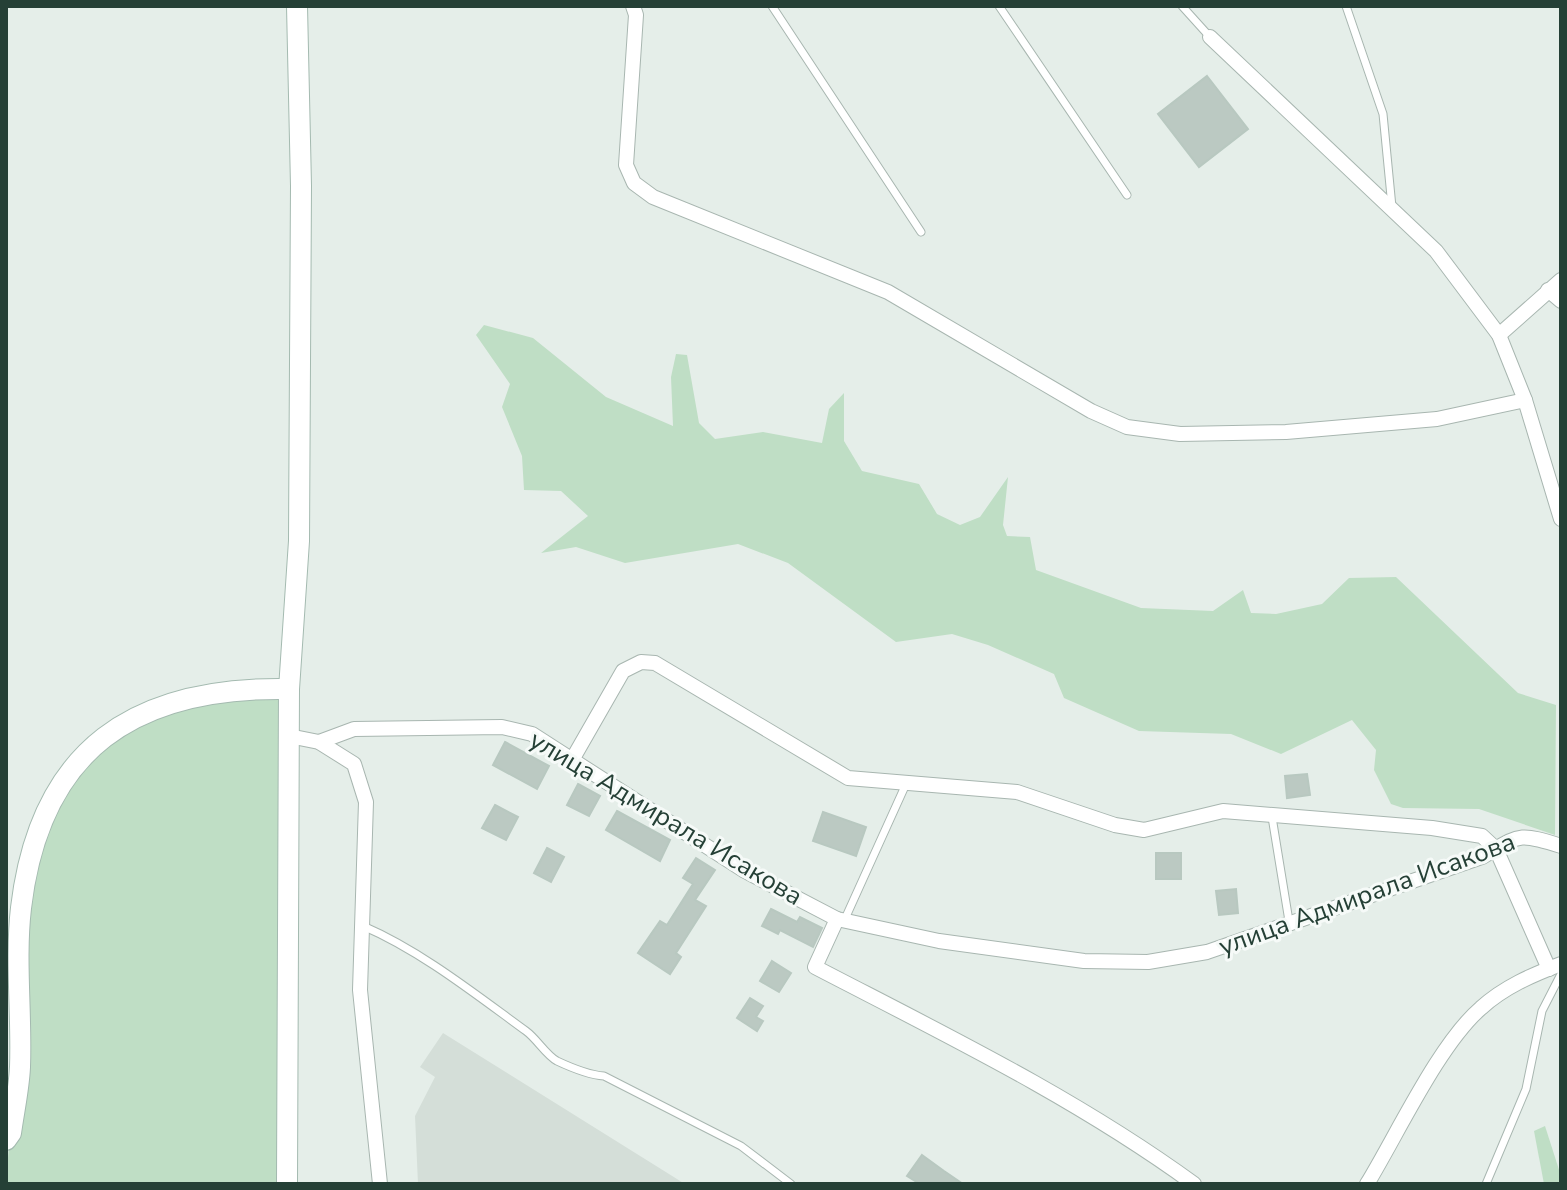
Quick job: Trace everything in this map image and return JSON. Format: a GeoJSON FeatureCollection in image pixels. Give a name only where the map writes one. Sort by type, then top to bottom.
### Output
{"type":"FeatureCollection","features":[{"type":"Feature","properties":{"kind":"main road"},"geometry":{"type":"LineString","coordinates":[[287,1184],[289,689],[299,541],[301,186],[297,6]]}},
{"type":"Feature","properties":{"kind":"main road"},"geometry":{"type":"LineString","coordinates":[[6,1140],[11,1133],[20,1070],[21,912],[29,856],[47,807],[80,762],[119,724],[159,705],[205,692],[289,689]]}},
{"type":"Feature","properties":{"kind":"street"},"geometry":{"type":"LineString","coordinates":[[633,6],[636,15],[626,165],[634,183],[653,197],[888,292],[1091,411],[1127,427],[1180,434],[1286,432],[1437,419],[1525,400]]}},
{"type":"Feature","properties":{"kind":"street"},"geometry":{"type":"LineString","coordinates":[[1210,37],[1436,251],[1499,335],[1525,400],[1561,519]]}},
{"type":"Feature","properties":{"kind":"street"},"geometry":{"type":"LineString","coordinates":[[1499,335],[1561,280]]}},
{"type":"Feature","properties":{"kind":"street"},"geometry":{"type":"LineString","coordinates":[[1548,290],[1561,301]]}},
{"type":"Feature","properties":{"kind":"street"},"geometry":{"type":"LineString","coordinates":[[572,760],[623,671],[641,662],[655,663],[848,778],[1017,792],[1115,825],[1144,830],[1223,811],[1432,828],[1482,836],[1496,849],[1557,969],[1519,981],[1480,1009],[1450,1044],[1367,1184]]}},
{"type":"Feature","properties":{"kind":"street","name":"улица Адмирала Исакова"},"geometry":{"type":"LineString","coordinates":[[319,742],[354,729],[502,727],[532,734],[745,871],[841,920],[939,941],[1069,959],[1148,962],[1207,952],[1289,921],[1482,857],[1514,836],[1532,837],[1561,846]]}},
{"type":"Feature","properties":{"kind":"street"},"geometry":{"type":"LineString","coordinates":[[289,736],[319,742],[354,764],[366,802],[360,990],[380,1184]]}},
{"type":"Feature","properties":{"kind":"street"},"geometry":{"type":"LineString","coordinates":[[841,920],[815,967],[1065,1099],[1141,1146],[1194,1184]]}},
{"type":"Feature","properties":{"kind":"lane"},"geometry":{"type":"LineString","coordinates":[[772,6],[921,232]]}},
{"type":"Feature","properties":{"kind":"lane"},"geometry":{"type":"LineString","coordinates":[[999,6],[1127,195]]}},
{"type":"Feature","properties":{"kind":"lane"},"geometry":{"type":"LineString","coordinates":[[1182,6],[1210,37]]}},
{"type":"Feature","properties":{"kind":"lane"},"geometry":{"type":"LineString","coordinates":[[1346,6],[1383,114],[1392,209]]}},
{"type":"Feature","properties":{"kind":"lane"},"geometry":{"type":"LineString","coordinates":[[841,920],[907,782]]}},
{"type":"Feature","properties":{"kind":"lane"},"geometry":{"type":"LineString","coordinates":[[1272,817],[1289,921]]}},
{"type":"Feature","properties":{"kind":"lane"},"geometry":{"type":"LineString","coordinates":[[361,925],[385,936],[505,1015],[543,1044],[553,1059],[591,1075],[604,1076],[741,1146],[791,1184]]}},
{"type":"Feature","properties":{"kind":"lane"},"geometry":{"type":"LineString","coordinates":[[1486,1184],[1526,1089],[1542,1011],[1557,969]]}},
{"type":"Feature","properties":{"kind":"shaded area"},"geometry":{"type":"Polygon","coordinates":[[[443,1033],[685,1184],[418,1184],[415,1116],[435,1077],[420,1067],[443,1033]]]}},
{"type":"Feature","properties":{"kind":"green space"},"geometry":{"type":"Polygon","coordinates":[[[484,325],[533,338],[606,397],[673,426],[671,377],[676,354],[687,355],[699,423],[715,439],[763,432],[822,443],[829,409],[844,393],[844,441],[862,471],[919,484],[937,514],[960,525],[980,517],[1008,477],[1003,525],[1007,536],[1030,537],[1036,570],[1141,608],[1213,611],[1243,590],[1251,613],[1276,614],[1322,604],[1349,578],[1396,577],[1518,693],[1556,705],[1555,835],[1479,809],[1403,808],[1391,804],[1374,770],[1376,750],[1352,720],[1281,754],[1231,734],[1139,731],[1064,698],[1054,674],[988,645],[952,634],[896,642],[788,563],[738,544],[625,563],[576,547],[541,553],[588,516],[561,491],[524,490],[522,456],[502,407],[510,384],[476,335],[484,325]]]}},
{"type":"Feature","properties":{"kind":"green space"},"geometry":{"type":"Polygon","coordinates":[[[285,692],[282,1184],[6,1184],[27,908],[53,806],[85,763],[161,707],[285,692]]]}},
{"type":"Feature","properties":{"kind":"green space"},"geometry":{"type":"Polygon","coordinates":[[[1545,1126],[1561,1184],[1544,1184],[1534,1131],[1545,1126]]]}},
{"type":"Feature","properties":{"kind":"building"},"geometry":{"type":"Polygon","coordinates":[[[1207,76],[1248,129],[1199,167],[1158,114],[1207,76]]]}},
{"type":"Feature","properties":{"kind":"building"},"geometry":{"type":"Polygon","coordinates":[[[505,742],[549,766],[537,789],[493,765],[505,742]]]}},
{"type":"Feature","properties":{"kind":"building"},"geometry":{"type":"Polygon","coordinates":[[[1307,774],[1310,795],[1287,798],[1285,776],[1307,774]]]}},
{"type":"Feature","properties":{"kind":"building"},"geometry":{"type":"Polygon","coordinates":[[[578,784],[600,796],[589,816],[567,805],[578,784]]]}},
{"type":"Feature","properties":{"kind":"building"},"geometry":{"type":"Polygon","coordinates":[[[495,805],[518,817],[506,840],[482,828],[495,805]]]}},
{"type":"Feature","properties":{"kind":"building"},"geometry":{"type":"Polygon","coordinates":[[[617,811],[670,840],[660,861],[606,830],[617,811]]]}},
{"type":"Feature","properties":{"kind":"building"},"geometry":{"type":"Polygon","coordinates":[[[823,812],[866,827],[856,856],[813,841],[823,812]]]}},
{"type":"Feature","properties":{"kind":"building"},"geometry":{"type":"Polygon","coordinates":[[[547,848],[564,857],[551,882],[534,873],[547,848]]]}},
{"type":"Feature","properties":{"kind":"building"},"geometry":{"type":"Polygon","coordinates":[[[1156,853],[1181,853],[1181,879],[1156,879],[1156,853]]]}},
{"type":"Feature","properties":{"kind":"building"},"geometry":{"type":"Polygon","coordinates":[[[696,858],[715,870],[695,900],[706,906],[676,953],[681,957],[670,974],[638,953],[660,921],[667,925],[693,884],[683,878],[696,858]]]}},
{"type":"Feature","properties":{"kind":"building"},"geometry":{"type":"Polygon","coordinates":[[[1236,889],[1238,913],[1219,915],[1216,891],[1236,889]]]}},
{"type":"Feature","properties":{"kind":"building"},"geometry":{"type":"Polygon","coordinates":[[[771,909],[797,922],[800,917],[822,928],[813,947],[780,930],[778,934],[762,926],[771,909]]]}},
{"type":"Feature","properties":{"kind":"building"},"geometry":{"type":"Polygon","coordinates":[[[772,961],[791,973],[779,992],[760,981],[772,961]]]}},
{"type":"Feature","properties":{"kind":"building"},"geometry":{"type":"Polygon","coordinates":[[[750,998],[763,1006],[756,1017],[763,1021],[757,1031],[737,1018],[750,998]]]}},
{"type":"Feature","properties":{"kind":"building"},"geometry":{"type":"Polygon","coordinates":[[[922,1155],[963,1184],[920,1184],[907,1176],[922,1155]]]}}]}
